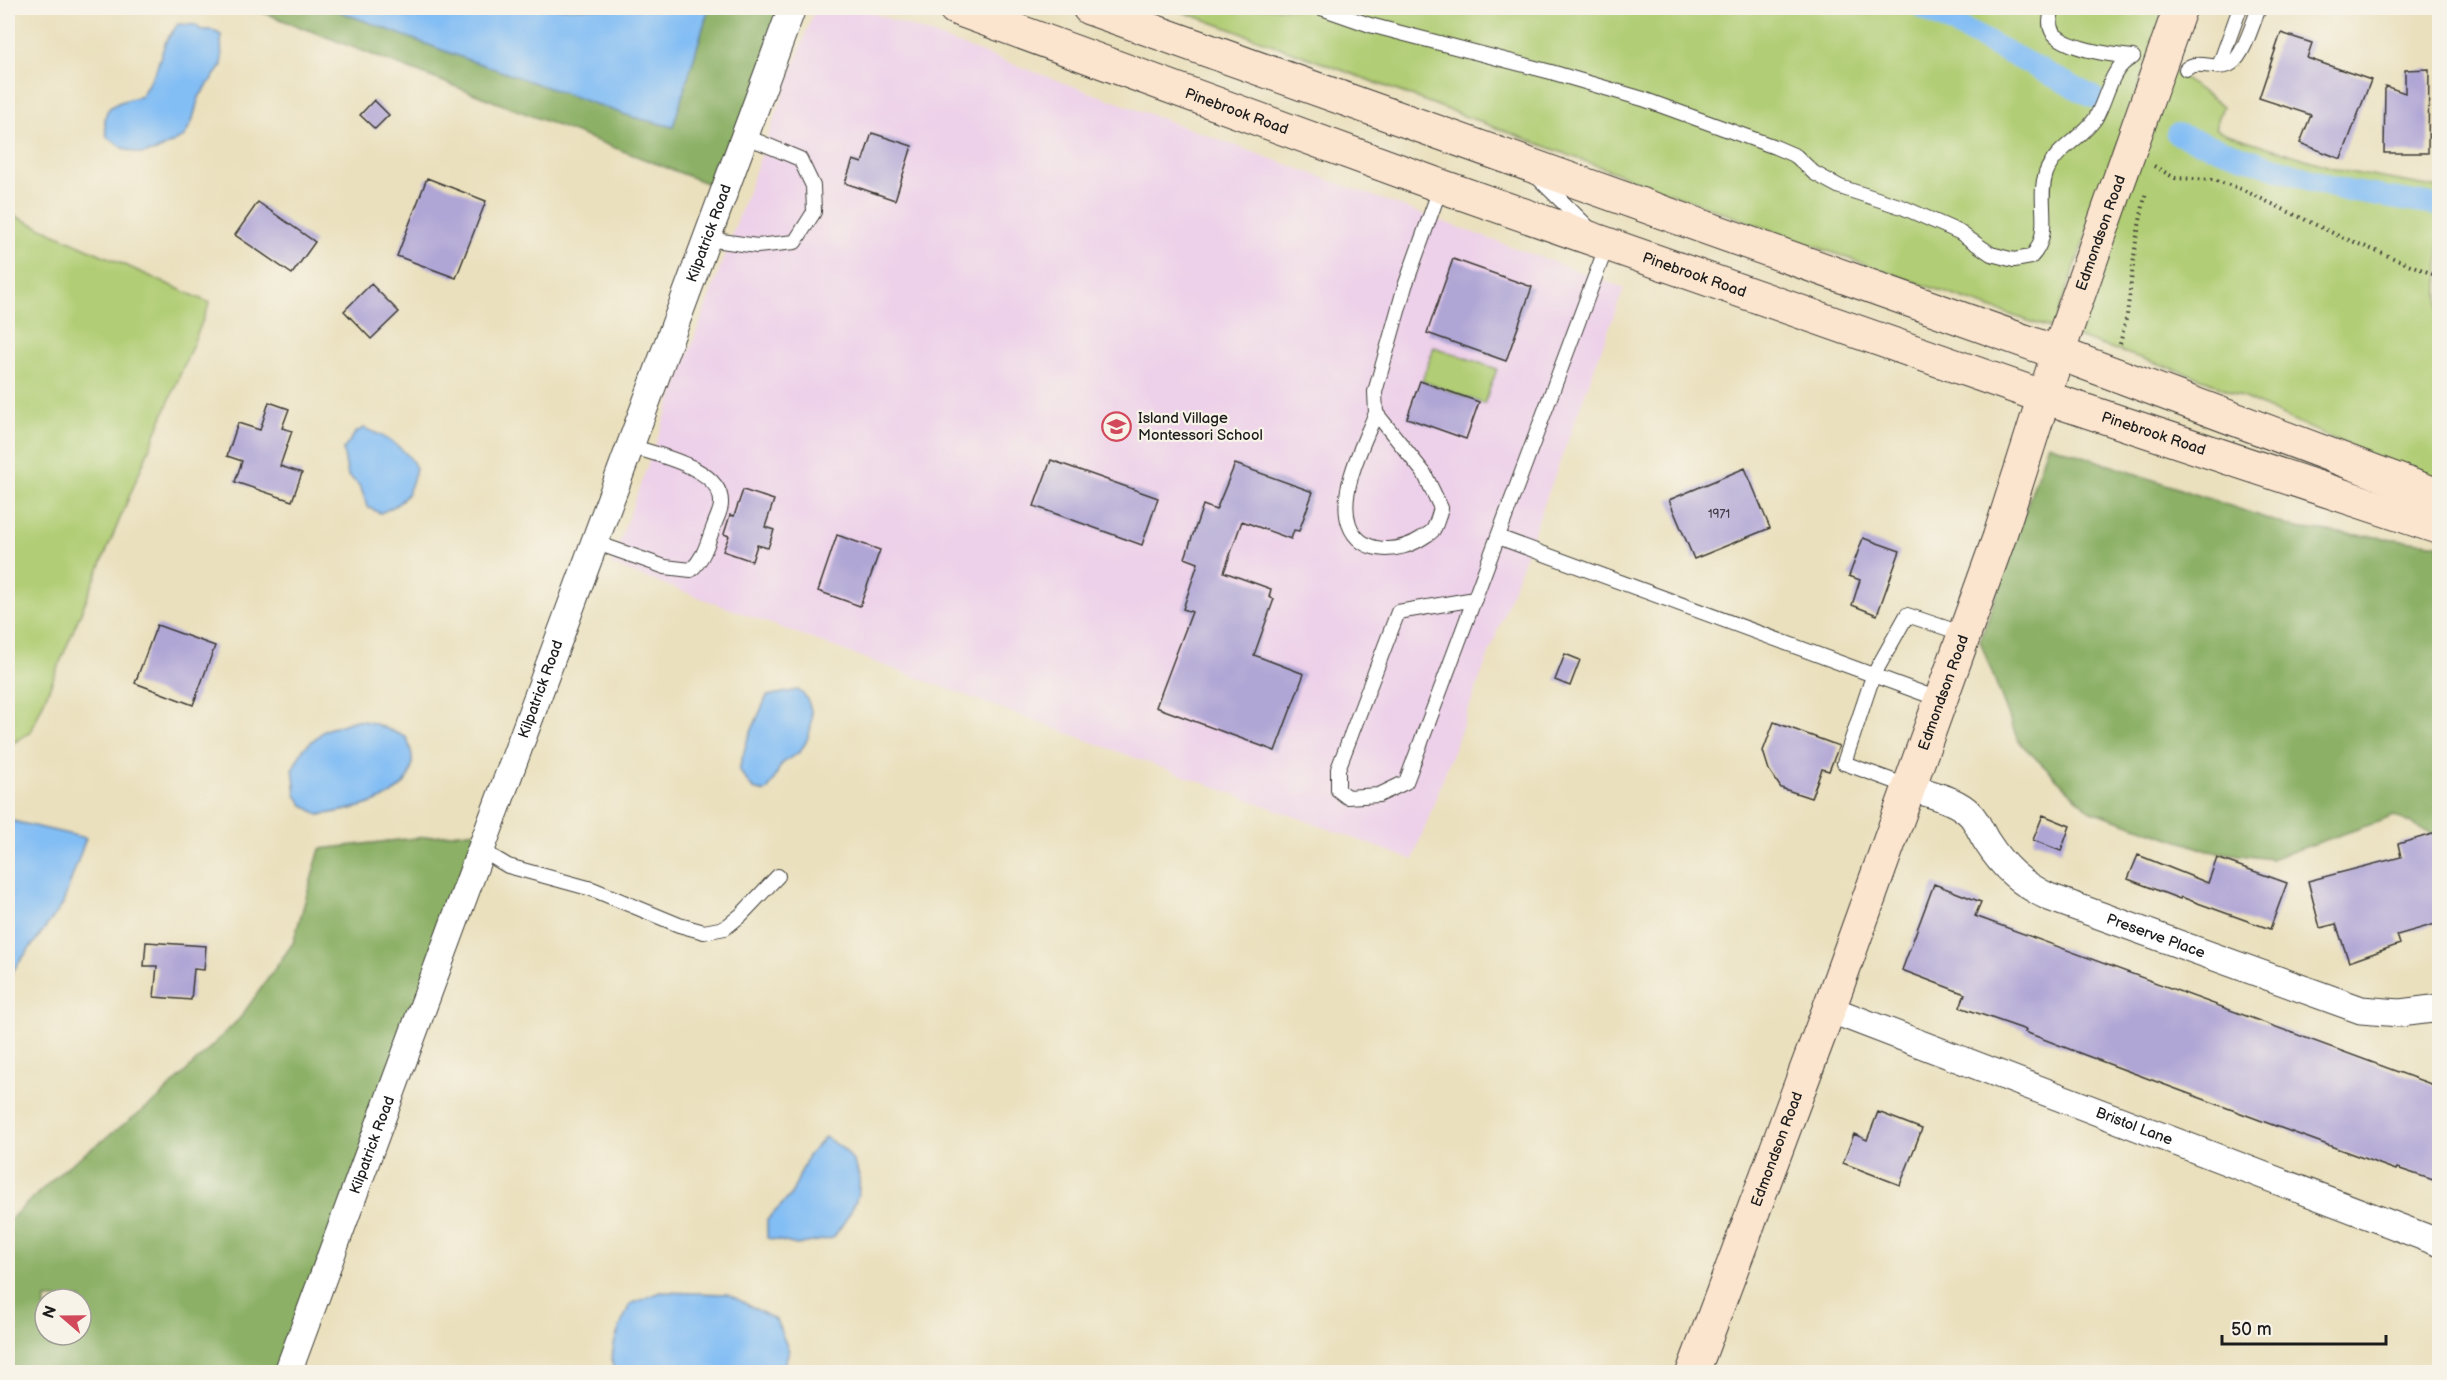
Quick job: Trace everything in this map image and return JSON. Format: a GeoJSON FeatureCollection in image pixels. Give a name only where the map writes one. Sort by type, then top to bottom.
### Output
{"type":"FeatureCollection","features":[{"type":"Feature","properties":{"kind":"street","name":"Kilpatrick Road"},"geometry":{"type":"LineString","coordinates":[[288,1372],[792,8]]}},
{"type":"Feature","properties":{"kind":"street","name":"Pinebrook Road"},"geometry":{"type":"LineString","coordinates":[[955,8],[1607,245],[2044,397],[2439,528]]}},
{"type":"Feature","properties":{"kind":"street"},"geometry":{"type":"LineString","coordinates":[[1089,8],[2058,353],[2439,496]]}},
{"type":"Feature","properties":{"kind":"street","name":"Edmondson Road"},"geometry":{"type":"LineString","coordinates":[[1693,1372],[1910,788],[1999,538],[2058,353],[2180,8]]}},
{"type":"Feature","properties":{"kind":"street","name":"Preserve Place"},"geometry":{"type":"LineString","coordinates":[[1910,788],[1964,809],[1974,819],[1992,849],[2012,874],[2029,887],[2049,897],[2361,1010],[2400,1013],[2439,1008]]}},
{"type":"Feature","properties":{"kind":"street","name":"Bristol Lane"},"geometry":{"type":"LineString","coordinates":[[1829,1009],[2439,1243]]}},
{"type":"Feature","properties":{"kind":"lane"},"geometry":{"type":"LineString","coordinates":[[1321,8],[1370,26],[1584,81],[1643,99],[1796,156],[1814,173],[1840,187],[1902,207],[1959,232],[1991,254],[2014,260],[2031,257],[2041,243],[2045,176],[2052,160],[2091,125],[2120,68],[2126,59],[2133,57],[2079,47],[2059,38],[2052,32],[2050,24],[2053,8]]}},
{"type":"Feature","properties":{"kind":"lane"},"geometry":{"type":"LineString","coordinates":[[2219,66],[2241,8]]}},
{"type":"Feature","properties":{"kind":"lane"},"geometry":{"type":"LineString","coordinates":[[2186,69],[2197,64],[2219,66],[2232,63],[2237,58],[2259,8]]}},
{"type":"Feature","properties":{"kind":"lane"},"geometry":{"type":"LineString","coordinates":[[707,239],[757,246],[795,242],[814,212],[813,186],[800,159],[745,136]]}},
{"type":"Feature","properties":{"kind":"lane"},"geometry":{"type":"LineString","coordinates":[[1475,599],[1398,612],[1338,769],[1338,790],[1347,797],[1379,795],[1406,782],[1475,599],[1607,245],[1520,161]]}},
{"type":"Feature","properties":{"kind":"lane"},"geometry":{"type":"LineString","coordinates":[[1376,413],[1424,472],[1441,508],[1433,530],[1410,546],[1386,550],[1362,543],[1349,524],[1347,502],[1354,466],[1376,413],[1375,392],[1396,318],[1441,186]]}},
{"type":"Feature","properties":{"kind":"lane"},"geometry":{"type":"LineString","coordinates":[[594,542],[665,567],[691,570],[701,560],[721,504],[718,489],[706,475],[681,462],[630,446]]}},
{"type":"Feature","properties":{"kind":"lane"},"geometry":{"type":"LineString","coordinates":[[1498,537],[1941,700]]}},
{"type":"Feature","properties":{"kind":"lane"},"geometry":{"type":"LineString","coordinates":[[1910,788],[1844,763],[1873,676],[1907,615],[1964,634]]}},
{"type":"Feature","properties":{"kind":"lane"},"geometry":{"type":"LineString","coordinates":[[481,850],[508,866],[592,889],[679,925],[704,932],[725,928],[741,915],[778,876]]}},
{"type":"Feature","properties":{"kind":"path"},"geometry":{"type":"LineString","coordinates":[[2151,177],[2157,156]]}},
{"type":"Feature","properties":{"kind":"path"},"geometry":{"type":"LineString","coordinates":[[2154,166],[2175,178],[2213,180],[2239,188],[2339,236],[2439,277]]}},
{"type":"Feature","properties":{"kind":"path"},"geometry":{"type":"LineString","coordinates":[[2120,344],[2127,315],[2136,241],[2147,188]]}},
{"type":"Feature","properties":{"kind":"shaded area","name":"Island Village Montessori School"},"geometry":{"type":"Polygon","coordinates":[[[815,8],[860,8],[1624,288],[1413,860],[611,565],[815,8]]]}},
{"type":"Feature","properties":{"kind":"green space"},"geometry":{"type":"Polygon","coordinates":[[[251,8],[330,8],[673,126],[709,8],[782,8],[727,191],[251,8]]]}},
{"type":"Feature","properties":{"kind":"green space"},"geometry":{"type":"Polygon","coordinates":[[[1172,8],[2166,8],[2053,329],[1721,212],[1172,8]]]}},
{"type":"Feature","properties":{"kind":"green space"},"geometry":{"type":"Polygon","coordinates":[[[2171,70],[2223,106],[2215,128],[2224,133],[2343,171],[2439,188],[2439,484],[2375,458],[2201,378],[2077,337],[2171,70]]]}},
{"type":"Feature","properties":{"kind":"green space"},"geometry":{"type":"Polygon","coordinates":[[[8,213],[210,303],[31,732],[8,746],[8,213]]]}},
{"type":"Feature","properties":{"kind":"green space"},"geometry":{"type":"Polygon","coordinates":[[[1434,347],[1497,369],[1484,404],[1422,381],[1434,347]]]}},
{"type":"Feature","properties":{"kind":"green space"},"geometry":{"type":"Polygon","coordinates":[[[2048,444],[2295,528],[2439,544],[2439,844],[2434,835],[2395,816],[2271,859],[2208,851],[2089,810],[2018,741],[1980,641],[2048,444]]]}},
{"type":"Feature","properties":{"kind":"green space"},"geometry":{"type":"Polygon","coordinates":[[[486,830],[285,1372],[8,1372],[8,1221],[64,1169],[158,1099],[240,1018],[293,943],[320,849],[486,830]]]}},
{"type":"Feature","properties":{"kind":"water"},"geometry":{"type":"Polygon","coordinates":[[[330,8],[709,8],[673,127],[632,117],[466,59],[330,8]]]}},
{"type":"Feature","properties":{"kind":"water"},"geometry":{"type":"Polygon","coordinates":[[[178,24],[196,25],[201,30],[212,30],[221,35],[222,65],[199,97],[192,122],[184,137],[156,151],[141,154],[125,149],[107,137],[105,118],[107,112],[116,104],[141,96],[156,70],[166,41],[178,24]]]}},
{"type":"Feature","properties":{"kind":"water"},"geometry":{"type":"Polygon","coordinates":[[[364,428],[394,443],[407,455],[416,468],[412,485],[406,496],[396,505],[380,513],[367,507],[361,489],[348,476],[343,450],[356,432],[364,428]]]}},
{"type":"Feature","properties":{"kind":"water"},"geometry":{"type":"Polygon","coordinates":[[[798,690],[808,702],[811,710],[809,735],[799,752],[782,764],[771,786],[765,792],[753,789],[739,770],[747,741],[767,696],[798,690]]]}},
{"type":"Feature","properties":{"kind":"water"},"geometry":{"type":"Polygon","coordinates":[[[356,720],[373,723],[406,737],[412,757],[410,773],[402,786],[389,796],[354,808],[319,815],[303,805],[296,795],[293,768],[303,749],[325,730],[356,720]]]}},
{"type":"Feature","properties":{"kind":"water"},"geometry":{"type":"Polygon","coordinates":[[[8,820],[86,838],[62,906],[11,973],[8,972],[8,820]]]}},
{"type":"Feature","properties":{"kind":"water"},"geometry":{"type":"Polygon","coordinates":[[[825,1137],[846,1151],[855,1165],[859,1176],[859,1187],[853,1208],[833,1238],[797,1245],[767,1238],[767,1220],[791,1195],[808,1156],[825,1137]]]}},
{"type":"Feature","properties":{"kind":"water"},"geometry":{"type":"Polygon","coordinates":[[[661,1292],[728,1294],[776,1320],[789,1351],[782,1372],[614,1372],[612,1355],[614,1346],[630,1304],[661,1292]]]}},
{"type":"Feature","properties":{"kind":"building"},"geometry":{"type":"Polygon","coordinates":[[[2281,33],[2312,43],[2307,58],[2371,80],[2341,159],[2300,143],[2311,115],[2259,98],[2281,33]]]}},
{"type":"Feature","properties":{"kind":"building"},"geometry":{"type":"Polygon","coordinates":[[[2429,69],[2428,153],[2384,153],[2385,86],[2405,93],[2405,70],[2429,69]]]}},
{"type":"Feature","properties":{"kind":"building"},"geometry":{"type":"Polygon","coordinates":[[[374,100],[389,115],[375,129],[360,115],[374,100]]]}},
{"type":"Feature","properties":{"kind":"building"},"geometry":{"type":"Polygon","coordinates":[[[872,133],[912,146],[895,200],[845,183],[853,160],[862,163],[872,133]]]}},
{"type":"Feature","properties":{"kind":"building"},"geometry":{"type":"Polygon","coordinates":[[[427,178],[486,201],[456,278],[397,256],[427,178]]]}},
{"type":"Feature","properties":{"kind":"building"},"geometry":{"type":"Polygon","coordinates":[[[258,202],[315,242],[292,274],[235,235],[258,202]]]}},
{"type":"Feature","properties":{"kind":"building"},"geometry":{"type":"Polygon","coordinates":[[[1453,259],[1532,287],[1506,361],[1427,333],[1453,259]]]}},
{"type":"Feature","properties":{"kind":"building"},"geometry":{"type":"Polygon","coordinates":[[[371,284],[399,312],[371,339],[344,311],[371,284]]]}},
{"type":"Feature","properties":{"kind":"building"},"geometry":{"type":"Polygon","coordinates":[[[1420,381],[1479,402],[1466,439],[1407,418],[1420,381]]]}},
{"type":"Feature","properties":{"kind":"building"},"geometry":{"type":"Polygon","coordinates":[[[269,402],[289,409],[282,428],[292,431],[280,466],[302,473],[292,501],[235,482],[242,461],[227,456],[238,423],[260,430],[269,402]]]}},
{"type":"Feature","properties":{"kind":"building"},"geometry":{"type":"Polygon","coordinates":[[[1051,460],[1158,498],[1142,545],[1034,506],[1051,460]]]}},
{"type":"Feature","properties":{"kind":"building"},"geometry":{"type":"Polygon","coordinates":[[[1235,464],[1313,492],[1299,531],[1294,530],[1291,539],[1242,521],[1224,572],[1271,589],[1269,597],[1274,599],[1254,655],[1304,674],[1275,751],[1156,707],[1192,612],[1183,609],[1198,563],[1185,558],[1203,505],[1216,510],[1235,464]]]}},
{"type":"Feature","properties":{"kind":"building"},"geometry":{"type":"Polygon","coordinates":[[[1745,468],[1770,528],[1694,559],[1669,500],[1745,468]]]}},
{"type":"Feature","properties":{"kind":"building"},"geometry":{"type":"Polygon","coordinates":[[[743,490],[774,500],[765,527],[774,530],[768,548],[757,545],[752,561],[723,551],[729,536],[724,534],[730,515],[734,516],[743,490]]]}},
{"type":"Feature","properties":{"kind":"building"},"geometry":{"type":"Polygon","coordinates":[[[837,535],[880,550],[860,606],[818,591],[837,535]]]}},
{"type":"Feature","properties":{"kind":"building"},"geometry":{"type":"Polygon","coordinates":[[[1863,538],[1900,551],[1877,615],[1852,605],[1860,580],[1849,576],[1863,538]]]}},
{"type":"Feature","properties":{"kind":"building"},"geometry":{"type":"Polygon","coordinates":[[[157,625],[215,646],[193,705],[135,683],[157,625]]]}},
{"type":"Feature","properties":{"kind":"building"},"geometry":{"type":"Polygon","coordinates":[[[1565,654],[1580,660],[1570,686],[1555,680],[1565,654]]]}},
{"type":"Feature","properties":{"kind":"building"},"geometry":{"type":"Polygon","coordinates":[[[1774,722],[1839,746],[1829,771],[1822,769],[1811,798],[1781,788],[1769,770],[1763,751],[1774,722]]]}},
{"type":"Feature","properties":{"kind":"building"},"geometry":{"type":"Polygon","coordinates":[[[2043,815],[2070,826],[2061,851],[2033,840],[2043,815]]]}},
{"type":"Feature","properties":{"kind":"building"},"geometry":{"type":"Polygon","coordinates":[[[2439,832],[2439,923],[2397,935],[2400,944],[2349,962],[2336,924],[2320,928],[2308,881],[2401,857],[2398,844],[2439,832]]]}},
{"type":"Feature","properties":{"kind":"building"},"geometry":{"type":"Polygon","coordinates":[[[2138,855],[2208,883],[2217,858],[2287,883],[2270,929],[2128,879],[2138,855]]]}},
{"type":"Feature","properties":{"kind":"building"},"geometry":{"type":"Polygon","coordinates":[[[1934,884],[1981,902],[1975,916],[2439,1087],[2439,1182],[2397,1168],[2396,1170],[2281,1128],[1960,1007],[1965,994],[1902,970],[1934,884]]]}},
{"type":"Feature","properties":{"kind":"building"},"geometry":{"type":"Polygon","coordinates":[[[146,942],[206,946],[204,970],[194,969],[191,1000],[154,997],[157,966],[144,966],[146,942]]]}},
{"type":"Feature","properties":{"kind":"building"},"geometry":{"type":"Polygon","coordinates":[[[1878,1112],[1922,1129],[1900,1185],[1843,1163],[1854,1134],[1867,1140],[1878,1112]]]}},
{"type":"Feature","properties":{"kind":"waterway"},"geometry":{"type":"LineString","coordinates":[[1923,8],[2093,97]]}},
{"type":"Feature","properties":{"kind":"waterway"},"geometry":{"type":"LineString","coordinates":[[2177,134],[2322,184],[2348,191],[2440,206]]}},
{"type":"Feature","properties":{"kind":"place","name":"Island Village Montessori School"},"geometry":{"type":"Point","coordinates":[1117,427]}}]}
